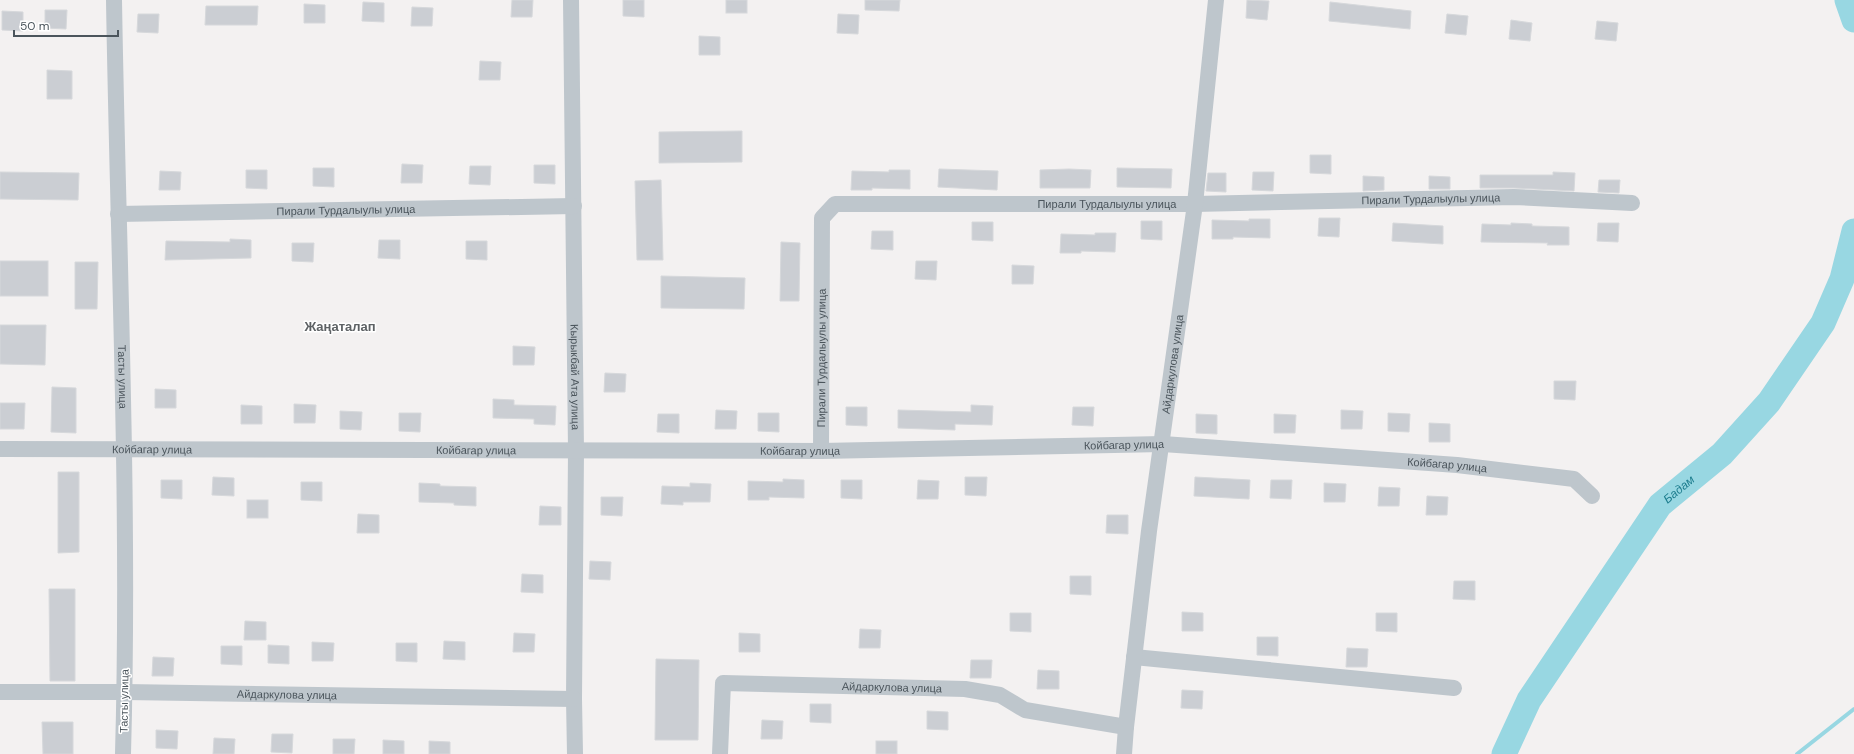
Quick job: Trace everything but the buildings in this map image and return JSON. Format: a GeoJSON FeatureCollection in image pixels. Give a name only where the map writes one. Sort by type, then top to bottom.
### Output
{"type":"FeatureCollection","features":[{"type":"Feature","properties":{"kind":"street","name":"Тасты улица"},"geometry":{"type":"LineString","coordinates":[[114,0],[124,450],[125,692],[123,754]]}},
{"type":"Feature","properties":{"kind":"street","name":"Кырыкбай Ата улица"},"geometry":{"type":"LineString","coordinates":[[572,0],[576,451],[575,754]]}},
{"type":"Feature","properties":{"kind":"street","name":"Айдаркулова улица"},"geometry":{"type":"LineString","coordinates":[[1124,754],[1149,531],[1163,444],[1195,204],[1216,0]]}},
{"type":"Feature","properties":{"kind":"street","name":"Пирали Турдалыулы улица"},"geometry":{"type":"LineString","coordinates":[[821,451],[822,218],[835,204],[1195,204],[1514,197],[1632,203]]}},
{"type":"Feature","properties":{"kind":"street","name":"Пирали Турдалыулы улица"},"geometry":{"type":"LineString","coordinates":[[118,214],[574,206]]}},
{"type":"Feature","properties":{"kind":"street","name":"Койбагар улица"},"geometry":{"type":"LineString","coordinates":[[0,449],[821,451],[1163,444],[1457,465],[1574,480],[1592,496]]}},
{"type":"Feature","properties":{"kind":"street"},"geometry":{"type":"LineString","coordinates":[[1134,657],[1454,688]]}},
{"type":"Feature","properties":{"kind":"street","name":"Айдаркулова улица"},"geometry":{"type":"LineString","coordinates":[[720,754],[723,683],[965,689],[1000,695],[1025,710],[1126,727]]}},
{"type":"Feature","properties":{"kind":"street","name":"Айдаркулова улица"},"geometry":{"type":"LineString","coordinates":[[0,692],[125,692],[574,699]]}},
{"type":"Feature","properties":{"kind":"waterway","name":"Бадам"},"geometry":{"type":"LineString","coordinates":[[1847,0],[1854,20]]}},
{"type":"Feature","properties":{"kind":"waterway","name":"Бадам"},"geometry":{"type":"LineString","coordinates":[[1504,754],[1529,700],[1660,505],[1722,454],[1769,402],[1823,323],[1842,279],[1854,231]]}},
{"type":"Feature","properties":{"kind":"waterway"},"geometry":{"type":"LineString","coordinates":[[1797,754],[1854,709]]}},
{"type":"Feature","properties":{"kind":"district","name":"Жаңаталап"},"geometry":{"type":"Point","coordinates":[340,326]}}]}
